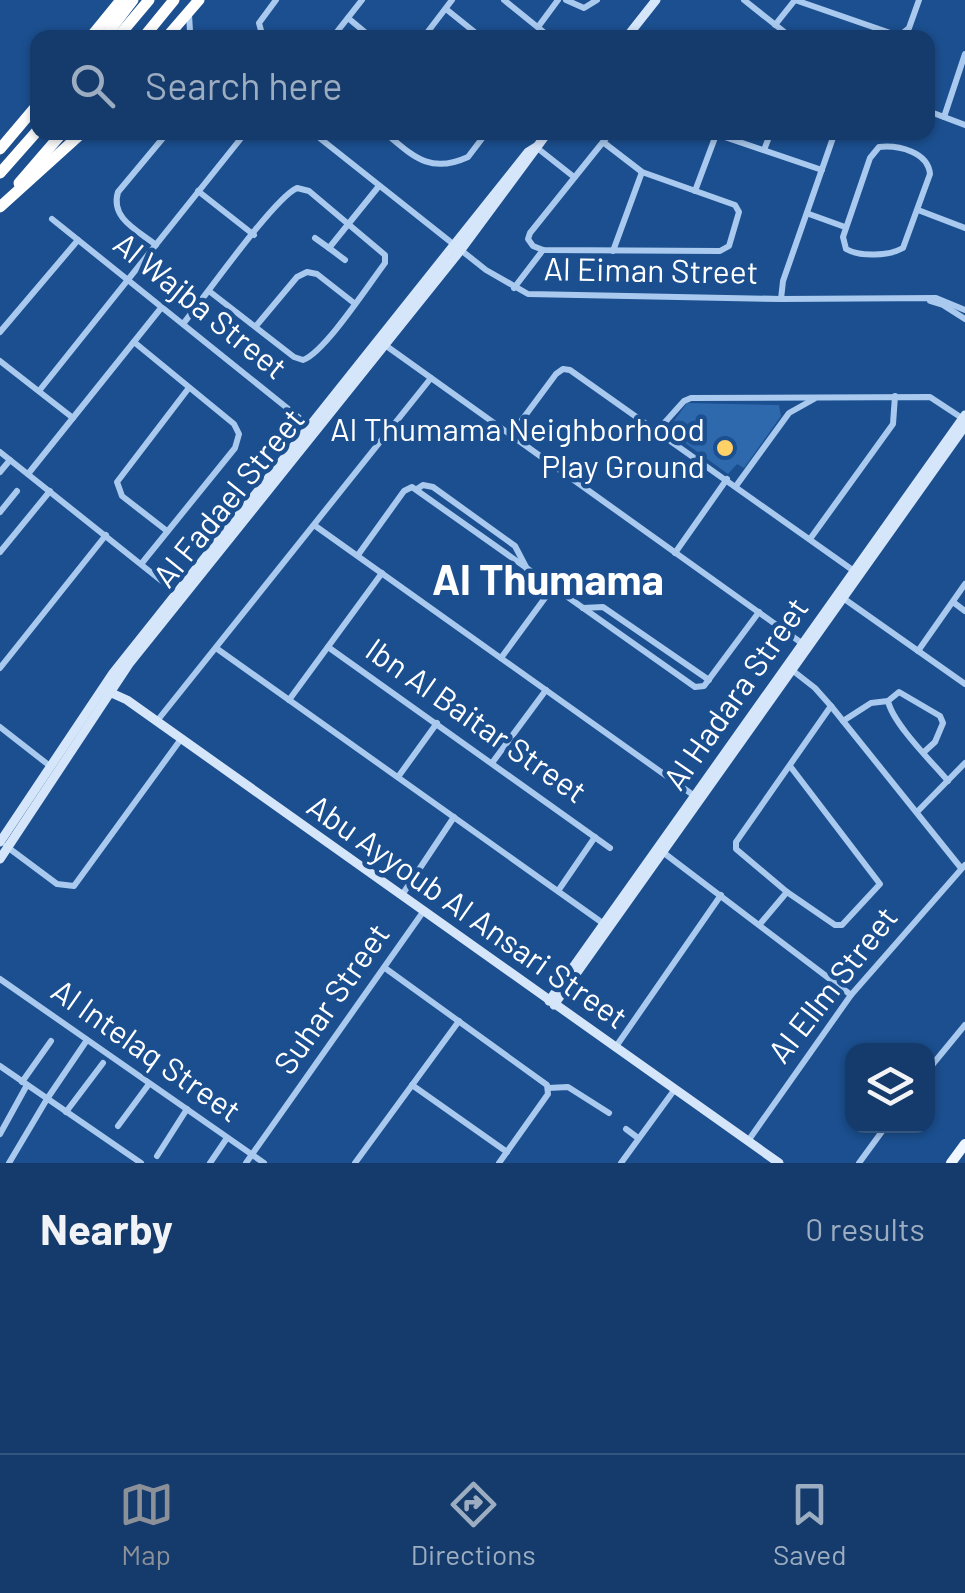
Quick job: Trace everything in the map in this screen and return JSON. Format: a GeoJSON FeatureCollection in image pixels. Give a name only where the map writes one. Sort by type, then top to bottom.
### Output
{"type":"FeatureCollection","features":[{"type":"Feature","properties":{"kind":"highway"},"geometry":{"type":"LineString","coordinates":[[96,30],[120,0]]}},
{"type":"Feature","properties":{"kind":"highway"},"geometry":{"type":"LineString","coordinates":[[110,30],[133,0]]}},
{"type":"Feature","properties":{"kind":"highway"},"geometry":{"type":"LineString","coordinates":[[124,30],[149,0]]}},
{"type":"Feature","properties":{"kind":"highway"},"geometry":{"type":"LineString","coordinates":[[150,30],[174,0]]}},
{"type":"Feature","properties":{"kind":"highway"},"geometry":{"type":"LineString","coordinates":[[173,30],[199,0]]}},
{"type":"Feature","properties":{"kind":"highway"},"geometry":{"type":"LineString","coordinates":[[0,149],[30,113]]}},
{"type":"Feature","properties":{"kind":"highway"},"geometry":{"type":"LineString","coordinates":[[0,173],[30,139]]}},
{"type":"Feature","properties":{"kind":"highway"},"geometry":{"type":"LineString","coordinates":[[0,206],[56,140]]}},
{"type":"Feature","properties":{"kind":"highway"},"geometry":{"type":"LineString","coordinates":[[0,206],[74,140]]}},
{"type":"Feature","properties":{"kind":"main road"},"geometry":{"type":"LineString","coordinates":[[951,1163],[965,1144]]}},
{"type":"Feature","properties":{"kind":"street"},"geometry":{"type":"LineString","coordinates":[[261,30],[259,24],[276,0]]}},
{"type":"Feature","properties":{"kind":"street"},"geometry":{"type":"LineString","coordinates":[[338,30],[362,0]]}},
{"type":"Feature","properties":{"kind":"street"},"geometry":{"type":"LineString","coordinates":[[429,30],[452,0]]}},
{"type":"Feature","properties":{"kind":"street"},"geometry":{"type":"LineString","coordinates":[[504,0],[542,30]]}},
{"type":"Feature","properties":{"kind":"street"},"geometry":{"type":"LineString","coordinates":[[538,27],[558,0]]}},
{"type":"Feature","properties":{"kind":"street"},"geometry":{"type":"LineString","coordinates":[[566,0],[584,8],[597,0]]}},
{"type":"Feature","properties":{"kind":"street"},"geometry":{"type":"LineString","coordinates":[[632,30],[656,0]]}},
{"type":"Feature","properties":{"kind":"street"},"geometry":{"type":"LineString","coordinates":[[744,0],[782,30]]}},
{"type":"Feature","properties":{"kind":"street"},"geometry":{"type":"LineString","coordinates":[[776,25],[795,0],[878,30]]}},
{"type":"Feature","properties":{"kind":"street"},"geometry":{"type":"LineString","coordinates":[[907,30],[919,0]]}},
{"type":"Feature","properties":{"kind":"street"},"geometry":{"type":"LineString","coordinates":[[446,9],[472,30]]}},
{"type":"Feature","properties":{"kind":"street"},"geometry":{"type":"LineString","coordinates":[[189,12],[190,30]]}},
{"type":"Feature","properties":{"kind":"street"},"geometry":{"type":"LineString","coordinates":[[348,18],[362,30]]}},
{"type":"Feature","properties":{"kind":"street"},"geometry":{"type":"LineString","coordinates":[[944,117],[964,58]]}},
{"type":"Feature","properties":{"kind":"street"},"geometry":{"type":"LineString","coordinates":[[935,114],[965,125]]}},
{"type":"Feature","properties":{"kind":"street"},"geometry":{"type":"LineString","coordinates":[[156,245],[122,218],[115,202],[118,192],[161,140]]}},
{"type":"Feature","properties":{"kind":"street"},"geometry":{"type":"LineString","coordinates":[[39,391],[237,140]]}},
{"type":"Feature","properties":{"kind":"street","name":"Al Eiman Street"},"geometry":{"type":"LineString","coordinates":[[322,140],[457,248],[514,288],[536,294],[944,299],[965,310]]}},
{"type":"Feature","properties":{"kind":"street"},"geometry":{"type":"LineString","coordinates":[[394,140],[420,162],[430,164],[468,157],[481,140]]}},
{"type":"Feature","properties":{"kind":"street"},"geometry":{"type":"LineString","coordinates":[[457,248],[528,152],[542,140]]}},
{"type":"Feature","properties":{"kind":"street"},"geometry":{"type":"LineString","coordinates":[[694,191],[711,140]]}},
{"type":"Feature","properties":{"kind":"street"},"geometry":{"type":"LineString","coordinates":[[732,140],[822,170]]}},
{"type":"Feature","properties":{"kind":"street"},"geometry":{"type":"LineString","coordinates":[[764,150],[768,140]]}},
{"type":"Feature","properties":{"kind":"street"},"geometry":{"type":"LineString","coordinates":[[781,299],[783,281],[833,140]]}},
{"type":"Feature","properties":{"kind":"street"},"geometry":{"type":"LineString","coordinates":[[603,142],[642,172],[738,208],[726,250],[543,250],[532,246],[528,239],[603,142]]}},
{"type":"Feature","properties":{"kind":"street"},"geometry":{"type":"LineString","coordinates":[[893,146],[928,162],[930,174],[918,210],[904,245],[895,253],[850,252],[842,240],[870,158],[879,147],[893,146]]}},
{"type":"Feature","properties":{"kind":"street"},"geometry":{"type":"LineString","coordinates":[[536,147],[574,177]]}},
{"type":"Feature","properties":{"kind":"street"},"geometry":{"type":"LineString","coordinates":[[108,686],[178,592],[313,429],[397,317],[533,156],[536,147]]}},
{"type":"Feature","properties":{"kind":"street"},"geometry":{"type":"LineString","coordinates":[[613,251],[642,172]]}},
{"type":"Feature","properties":{"kind":"street"},"geometry":{"type":"LineString","coordinates":[[329,248],[379,186]]}},
{"type":"Feature","properties":{"kind":"street"},"geometry":{"type":"LineString","coordinates":[[183,324],[284,195],[297,188],[309,191],[350,222],[382,249],[386,259],[314,354],[303,360],[209,291]]}},
{"type":"Feature","properties":{"kind":"street"},"geometry":{"type":"LineString","coordinates":[[198,191],[254,234]]}},
{"type":"Feature","properties":{"kind":"street"},"geometry":{"type":"LineString","coordinates":[[918,210],[965,228]]}},
{"type":"Feature","properties":{"kind":"street"},"geometry":{"type":"LineString","coordinates":[[808,214],[846,227]]}},
{"type":"Feature","properties":{"kind":"street","name":"Al Wajba Street"},"geometry":{"type":"LineString","coordinates":[[52,219],[313,429]]}},
{"type":"Feature","properties":{"kind":"street"},"geometry":{"type":"LineString","coordinates":[[315,238],[344,260]]}},
{"type":"Feature","properties":{"kind":"street"},"geometry":{"type":"LineString","coordinates":[[0,332],[78,240]]}},
{"type":"Feature","properties":{"kind":"street","name":"Al Fadael Street"},"geometry":{"type":"LineString","coordinates":[[0,859],[2,842],[108,686],[385,345],[457,248]]}},
{"type":"Feature","properties":{"kind":"street"},"geometry":{"type":"LineString","coordinates":[[514,288],[543,250]]}},
{"type":"Feature","properties":{"kind":"street"},"geometry":{"type":"LineString","coordinates":[[256,326],[297,278],[307,272],[317,274],[354,304]]}},
{"type":"Feature","properties":{"kind":"street","name":"Al Eiman Street"},"geometry":{"type":"LineString","coordinates":[[924,299],[943,304],[965,319]]}},
{"type":"Feature","properties":{"kind":"street"},"geometry":{"type":"LineString","coordinates":[[28,474],[161,308]]}},
{"type":"Feature","properties":{"kind":"street"},"geometry":{"type":"LineString","coordinates":[[397,317],[384,339],[385,345],[806,645]]}},
{"type":"Feature","properties":{"kind":"street"},"geometry":{"type":"LineString","coordinates":[[134,342],[234,424],[239,441],[142,564]]}},
{"type":"Feature","properties":{"kind":"street"},"geometry":{"type":"LineString","coordinates":[[0,361],[73,418]]}},
{"type":"Feature","properties":{"kind":"street"},"geometry":{"type":"LineString","coordinates":[[510,436],[556,374],[570,370],[857,573]]}},
{"type":"Feature","properties":{"kind":"street"},"geometry":{"type":"LineString","coordinates":[[156,722],[431,378]]}},
{"type":"Feature","properties":{"kind":"street"},"geometry":{"type":"LineString","coordinates":[[167,531],[122,496],[117,482],[188,388]]}},
{"type":"Feature","properties":{"kind":"street"},"geometry":{"type":"LineString","coordinates":[[736,486],[789,413],[818,396]]}},
{"type":"Feature","properties":{"kind":"street"},"geometry":{"type":"LineString","coordinates":[[810,539],[894,424],[896,396]]}},
{"type":"Feature","properties":{"kind":"street"},"geometry":{"type":"LineString","coordinates":[[658,430],[691,398],[930,397],[964,420]]}},
{"type":"Feature","properties":{"kind":"street","name":"Al Hadara Street"},"geometry":{"type":"LineString","coordinates":[[551,1003],[964,420]]}},
{"type":"Feature","properties":{"kind":"street"},"geometry":{"type":"LineString","coordinates":[[0,452],[178,592]]}},
{"type":"Feature","properties":{"kind":"street"},"geometry":{"type":"LineString","coordinates":[[0,472],[10,460]]}},
{"type":"Feature","properties":{"kind":"street"},"geometry":{"type":"LineString","coordinates":[[675,553],[726,479]]}},
{"type":"Feature","properties":{"kind":"street"},"geometry":{"type":"LineString","coordinates":[[358,556],[404,491],[412,487],[695,687],[704,686],[759,612]]}},
{"type":"Feature","properties":{"kind":"street"},"geometry":{"type":"LineString","coordinates":[[0,512],[18,491]]}},
{"type":"Feature","properties":{"kind":"street"},"geometry":{"type":"LineString","coordinates":[[0,552],[50,491]]}},
{"type":"Feature","properties":{"kind":"street"},"geometry":{"type":"LineString","coordinates":[[314,525],[697,798]]}},
{"type":"Feature","properties":{"kind":"street"},"geometry":{"type":"LineString","coordinates":[[0,668],[106,535]]}},
{"type":"Feature","properties":{"kind":"street"},"geometry":{"type":"LineString","coordinates":[[290,700],[382,573]]}},
{"type":"Feature","properties":{"kind":"street"},"geometry":{"type":"LineString","coordinates":[[918,651],[965,584]]}},
{"type":"Feature","properties":{"kind":"street"},"geometry":{"type":"LineString","coordinates":[[501,658],[554,586]]}},
{"type":"Feature","properties":{"kind":"street"},"geometry":{"type":"LineString","coordinates":[[166,618],[178,592]]}},
{"type":"Feature","properties":{"kind":"street"},"geometry":{"type":"LineString","coordinates":[[840,596],[965,684]]}},
{"type":"Feature","properties":{"kind":"street"},"geometry":{"type":"LineString","coordinates":[[953,602],[965,611]]}},
{"type":"Feature","properties":{"kind":"street"},"geometry":{"type":"LineString","coordinates":[[583,608],[603,608],[708,680]]}},
{"type":"Feature","properties":{"kind":"street","name":"Ibn Al Baitar Street"},"geometry":{"type":"LineString","coordinates":[[328,647],[610,848]]}},
{"type":"Feature","properties":{"kind":"street"},"geometry":{"type":"LineString","coordinates":[[216,648],[606,926]]}},
{"type":"Feature","properties":{"kind":"street"},"geometry":{"type":"LineString","coordinates":[[789,668],[831,706],[963,866]]}},
{"type":"Feature","properties":{"kind":"street","name":"Abu Ayyoub Al Ansari Street"},"geometry":{"type":"LineString","coordinates":[[108,686],[779,1163]]}},
{"type":"Feature","properties":{"kind":"street"},"geometry":{"type":"LineString","coordinates":[[492,763],[546,690]]}},
{"type":"Feature","properties":{"kind":"street"},"geometry":{"type":"LineString","coordinates":[[843,721],[871,703],[888,700],[899,692],[906,694],[940,716],[942,730],[924,752]]}},
{"type":"Feature","properties":{"kind":"street"},"geometry":{"type":"LineString","coordinates":[[888,700],[890,710],[948,781]]}},
{"type":"Feature","properties":{"kind":"street"},"geometry":{"type":"LineString","coordinates":[[790,766],[880,884],[842,926],[787,892],[740,855],[736,842],[831,706]]}},
{"type":"Feature","properties":{"kind":"street"},"geometry":{"type":"LineString","coordinates":[[398,777],[437,724]]}},
{"type":"Feature","properties":{"kind":"street"},"geometry":{"type":"LineString","coordinates":[[0,727],[53,769]]}},
{"type":"Feature","properties":{"kind":"street"},"geometry":{"type":"LineString","coordinates":[[2,842],[61,886],[78,884],[181,739]]}},
{"type":"Feature","properties":{"kind":"street"},"geometry":{"type":"LineString","coordinates":[[917,812],[965,763]]}},
{"type":"Feature","properties":{"kind":"street"},"geometry":{"type":"LineString","coordinates":[[401,896],[454,817]]}},
{"type":"Feature","properties":{"kind":"street","name":"Ibn Al Baitar Street"},"geometry":{"type":"LineString","coordinates":[[558,891],[595,837]]}},
{"type":"Feature","properties":{"kind":"street"},"geometry":{"type":"LineString","coordinates":[[660,850],[850,995]]}},
{"type":"Feature","properties":{"kind":"street","name":"Al Ellm Street"},"geometry":{"type":"LineString","coordinates":[[748,1141],[850,995],[963,866]]}},
{"type":"Feature","properties":{"kind":"street"},"geometry":{"type":"LineString","coordinates":[[760,924],[787,892]]}},
{"type":"Feature","properties":{"kind":"street"},"geometry":{"type":"LineString","coordinates":[[615,1048],[721,895]]}},
{"type":"Feature","properties":{"kind":"street","name":"Suhar Street"},"geometry":{"type":"LineString","coordinates":[[246,1163],[423,912]]}},
{"type":"Feature","properties":{"kind":"street"},"geometry":{"type":"LineString","coordinates":[[385,968],[548,1088],[568,1087],[609,1113]]}},
{"type":"Feature","properties":{"kind":"street","name":"Al Intelaq Street"},"geometry":{"type":"LineString","coordinates":[[0,979],[264,1163]]}},
{"type":"Feature","properties":{"kind":"street"},"geometry":{"type":"LineString","coordinates":[[358,1162],[459,1021]]}},
{"type":"Feature","properties":{"kind":"street"},"geometry":{"type":"LineString","coordinates":[[935,1061],[965,1025]]}},
{"type":"Feature","properties":{"kind":"street"},"geometry":{"type":"LineString","coordinates":[[9,1163],[46,1098],[87,1040]]}},
{"type":"Feature","properties":{"kind":"street"},"geometry":{"type":"LineString","coordinates":[[0,1134],[51,1041]]}},
{"type":"Feature","properties":{"kind":"street"},"geometry":{"type":"LineString","coordinates":[[68,1113],[103,1063]]}},
{"type":"Feature","properties":{"kind":"street"},"geometry":{"type":"LineString","coordinates":[[0,1066],[141,1163]]}},
{"type":"Feature","properties":{"kind":"street"},"geometry":{"type":"LineString","coordinates":[[118,1126],[148,1083]]}},
{"type":"Feature","properties":{"kind":"street"},"geometry":{"type":"LineString","coordinates":[[412,1085],[506,1152]]}},
{"type":"Feature","properties":{"kind":"street"},"geometry":{"type":"LineString","coordinates":[[499,1163],[548,1094],[548,1088]]}},
{"type":"Feature","properties":{"kind":"street"},"geometry":{"type":"LineString","coordinates":[[621,1163],[675,1089]]}},
{"type":"Feature","properties":{"kind":"street"},"geometry":{"type":"LineString","coordinates":[[157,1156],[186,1109]]}},
{"type":"Feature","properties":{"kind":"street"},"geometry":{"type":"LineString","coordinates":[[626,1129],[638,1138]]}},
{"type":"Feature","properties":{"kind":"street"},"geometry":{"type":"LineString","coordinates":[[859,1163],[881,1133]]}},
{"type":"Feature","properties":{"kind":"street"},"geometry":{"type":"LineString","coordinates":[[210,1163],[227,1138]]}},
{"type":"Feature","properties":{"kind":"shaded area","name":"Al Thumama Neighborhood Play Ground"},"geometry":{"type":"Polygon","coordinates":[[[687,403],[779,405],[781,416],[744,468],[737,464],[728,474],[670,432],[687,403]]]}},
{"type":"Feature","properties":{"kind":"place","name":"Al Thumama Neighborhood Play Ground"},"geometry":{"type":"Point","coordinates":[725,448]}},
{"type":"Feature","properties":{"kind":"district","name":"Al Thumama"},"geometry":{"type":"Point","coordinates":[548,580]}}]}
